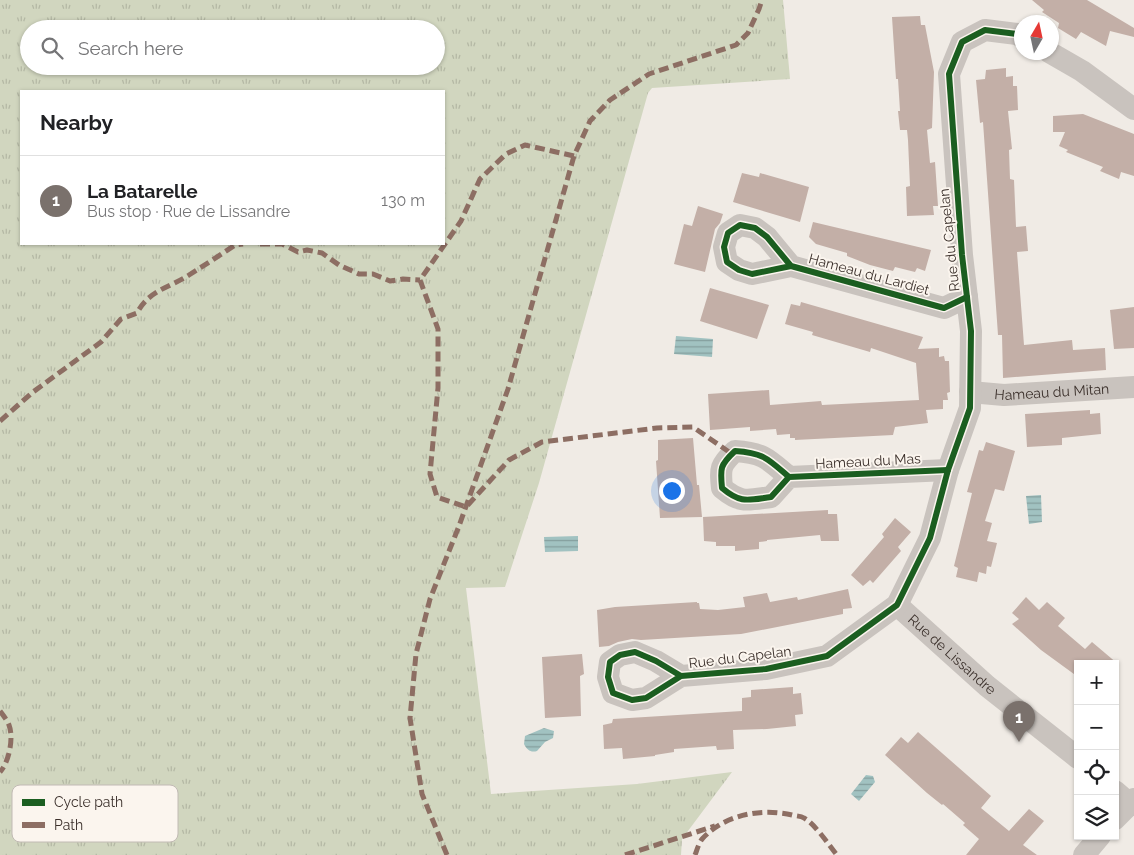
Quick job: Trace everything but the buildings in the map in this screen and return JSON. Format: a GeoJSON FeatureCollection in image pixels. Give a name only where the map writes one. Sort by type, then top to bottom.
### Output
{"type":"FeatureCollection","features":[{"type":"Feature","properties":{"kind":"street","name":"Rue du Capelan"},"geometry":{"type":"LineString","coordinates":[[681,676],[766,669],[827,656],[897,605],[930,538],[948,470],[970,408],[971,331],[955,174],[949,74],[962,42],[985,30],[1014,34]]}},
{"type":"Feature","properties":{"kind":"street"},"geometry":{"type":"LineString","coordinates":[[1059,58],[1082,71],[1134,109]]}},
{"type":"Feature","properties":{"kind":"street","name":"Hameau du Lardiet"},"geometry":{"type":"LineString","coordinates":[[791,266],[944,308],[967,297]]}},
{"type":"Feature","properties":{"kind":"street","name":"Hameau du Mitan"},"geometry":{"type":"LineString","coordinates":[[970,392],[1004,395],[1134,387]]}},
{"type":"Feature","properties":{"kind":"street","name":"Hameau du Mas"},"geometry":{"type":"LineString","coordinates":[[789,477],[948,470]]}},
{"type":"Feature","properties":{"kind":"street","name":"Rue de Lissandre"},"geometry":{"type":"LineString","coordinates":[[897,605],[987,686],[1074,755]]}},
{"type":"Feature","properties":{"kind":"street"},"geometry":{"type":"LineString","coordinates":[[1084,855],[1097,840]]}},
{"type":"Feature","properties":{"kind":"green space"},"geometry":{"type":"Polygon","coordinates":[[[0,0],[783,0],[790,79],[652,88],[648,93],[539,483],[505,587],[466,588],[491,794],[637,784],[732,772],[682,839],[681,855],[0,855],[0,0]]]}},
{"type":"Feature","properties":{"kind":"water"},"geometry":{"type":"Polygon","coordinates":[[[676,336],[713,339],[712,357],[674,354],[676,336]]]}},
{"type":"Feature","properties":{"kind":"water"},"geometry":{"type":"Polygon","coordinates":[[[1041,495],[1042,522],[1029,524],[1026,496],[1041,495]]]}},
{"type":"Feature","properties":{"kind":"water"},"geometry":{"type":"Polygon","coordinates":[[[578,536],[578,551],[545,552],[544,537],[578,536]]]}},
{"type":"Feature","properties":{"kind":"water"},"geometry":{"type":"Polygon","coordinates":[[[544,728],[554,731],[553,738],[545,742],[537,751],[533,752],[526,748],[524,744],[525,736],[544,728]]]}},
{"type":"Feature","properties":{"kind":"water"},"geometry":{"type":"Polygon","coordinates":[[[866,775],[873,776],[875,782],[859,801],[851,794],[866,775]]]}},
{"type":"Feature","properties":{"kind":"marked path"},"geometry":{"type":"LineString","coordinates":[[447,855],[422,794],[410,718],[416,654],[430,599],[459,526],[508,389],[574,156],[590,121],[610,100],[649,74],[736,45],[748,33],[762,0]]}},
{"type":"Feature","properties":{"kind":"marked path"},"geometry":{"type":"LineString","coordinates":[[445,244],[461,221],[480,179],[506,154],[525,145],[574,156]]}},
{"type":"Feature","properties":{"kind":"marked path"},"geometry":{"type":"LineString","coordinates":[[0,421],[33,392],[101,342],[121,319],[137,313],[153,294],[189,275],[235,245]]}},
{"type":"Feature","properties":{"kind":"marked path"},"geometry":{"type":"LineString","coordinates":[[284,245],[298,252],[307,250],[322,253],[339,265],[359,274],[373,274],[390,281],[403,279],[420,280]]}},
{"type":"Feature","properties":{"kind":"marked path"},"geometry":{"type":"LineString","coordinates":[[444,245],[420,280],[438,329],[438,388],[430,474],[437,497],[466,507],[509,460],[542,442],[657,428],[693,427],[732,454]]}},
{"type":"Feature","properties":{"kind":"marked path"},"geometry":{"type":"LineString","coordinates":[[0,711],[9,725],[11,736],[8,756],[0,772]]}},
{"type":"Feature","properties":{"kind":"marked path"},"geometry":{"type":"LineString","coordinates":[[695,855],[703,838],[722,823],[745,815],[769,812],[804,818],[817,829],[837,855]]}},
{"type":"Feature","properties":{"kind":"marked path"},"geometry":{"type":"LineString","coordinates":[[625,855],[715,826]]}},
{"type":"Feature","properties":{"kind":"cycle path"},"geometry":{"type":"LineString","coordinates":[[681,676],[766,669],[827,656],[897,605],[930,538],[948,470],[970,408],[971,331],[962,255],[949,74],[962,42],[985,30],[1014,34]]}},
{"type":"Feature","properties":{"kind":"cycle path"},"geometry":{"type":"LineString","coordinates":[[791,266],[767,237],[755,228],[740,225],[728,233],[724,247],[727,262],[739,270],[752,274],[791,266],[944,308],[967,297]]}},
{"type":"Feature","properties":{"kind":"cycle path"},"geometry":{"type":"LineString","coordinates":[[789,477],[759,455],[735,451],[726,460],[721,471],[722,488],[734,497],[750,500],[771,497],[789,477],[948,470]]}},
{"type":"Feature","properties":{"kind":"cycle path"},"geometry":{"type":"LineString","coordinates":[[635,652],[656,661],[681,676],[646,698],[632,700],[613,693],[608,677],[610,662],[620,655],[635,652]]}},
{"type":"Feature","properties":{"kind":"place","name":"La Batarelle"},"geometry":{"type":"Point","coordinates":[1019,742]}}]}
